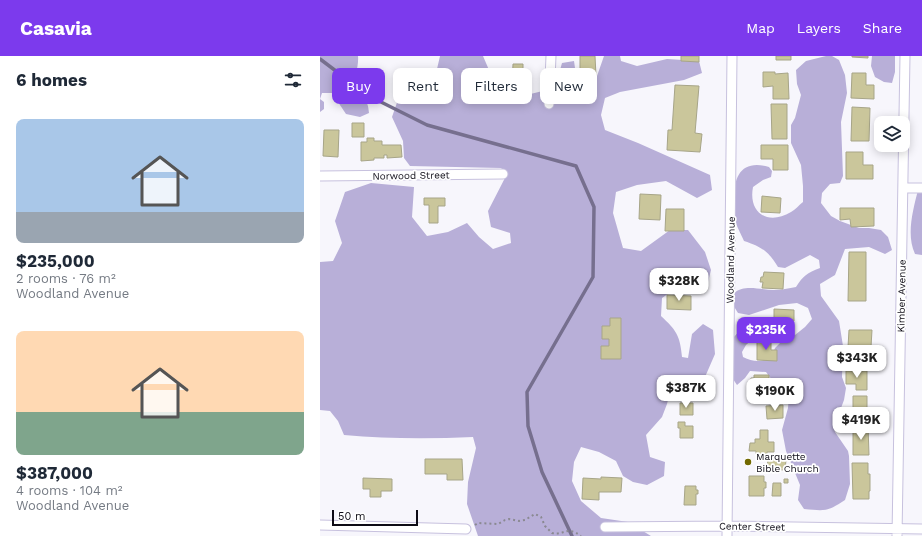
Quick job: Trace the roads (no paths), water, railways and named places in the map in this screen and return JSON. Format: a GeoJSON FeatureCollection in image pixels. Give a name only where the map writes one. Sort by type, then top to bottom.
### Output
{"type":"FeatureCollection","features":[{"type":"Feature","properties":{"kind":"street"},"geometry":{"type":"LineString","coordinates":[[550,68],[551,56]]}},
{"type":"Feature","properties":{"kind":"street","name":"Woodland Avenue"},"geometry":{"type":"LineString","coordinates":[[727,536],[732,56]]}},
{"type":"Feature","properties":{"kind":"street","name":"Kimber Avenue"},"geometry":{"type":"LineString","coordinates":[[897,532],[905,56]]}},
{"type":"Feature","properties":{"kind":"street","name":"Norwood Street"},"geometry":{"type":"LineString","coordinates":[[320,176],[503,174]]}},
{"type":"Feature","properties":{"kind":"street"},"geometry":{"type":"LineString","coordinates":[[903,188],[922,188]]}},
{"type":"Feature","properties":{"kind":"street"},"geometry":{"type":"LineString","coordinates":[[320,525],[466,529]]}},
{"type":"Feature","properties":{"kind":"street","name":"Center Street"},"geometry":{"type":"LineString","coordinates":[[606,527],[727,526],[897,532],[922,529]]}},
{"type":"Feature","properties":{"kind":"waterway"},"geometry":{"type":"LineString","coordinates":[[320,59],[369,96],[427,125],[576,166],[594,207],[593,277],[527,392],[528,426],[542,472],[572,536]]}},
{"type":"Feature","properties":{"kind":"place","name":"Marquette Bible Church"},"geometry":{"type":"Point","coordinates":[748,462]}}]}
